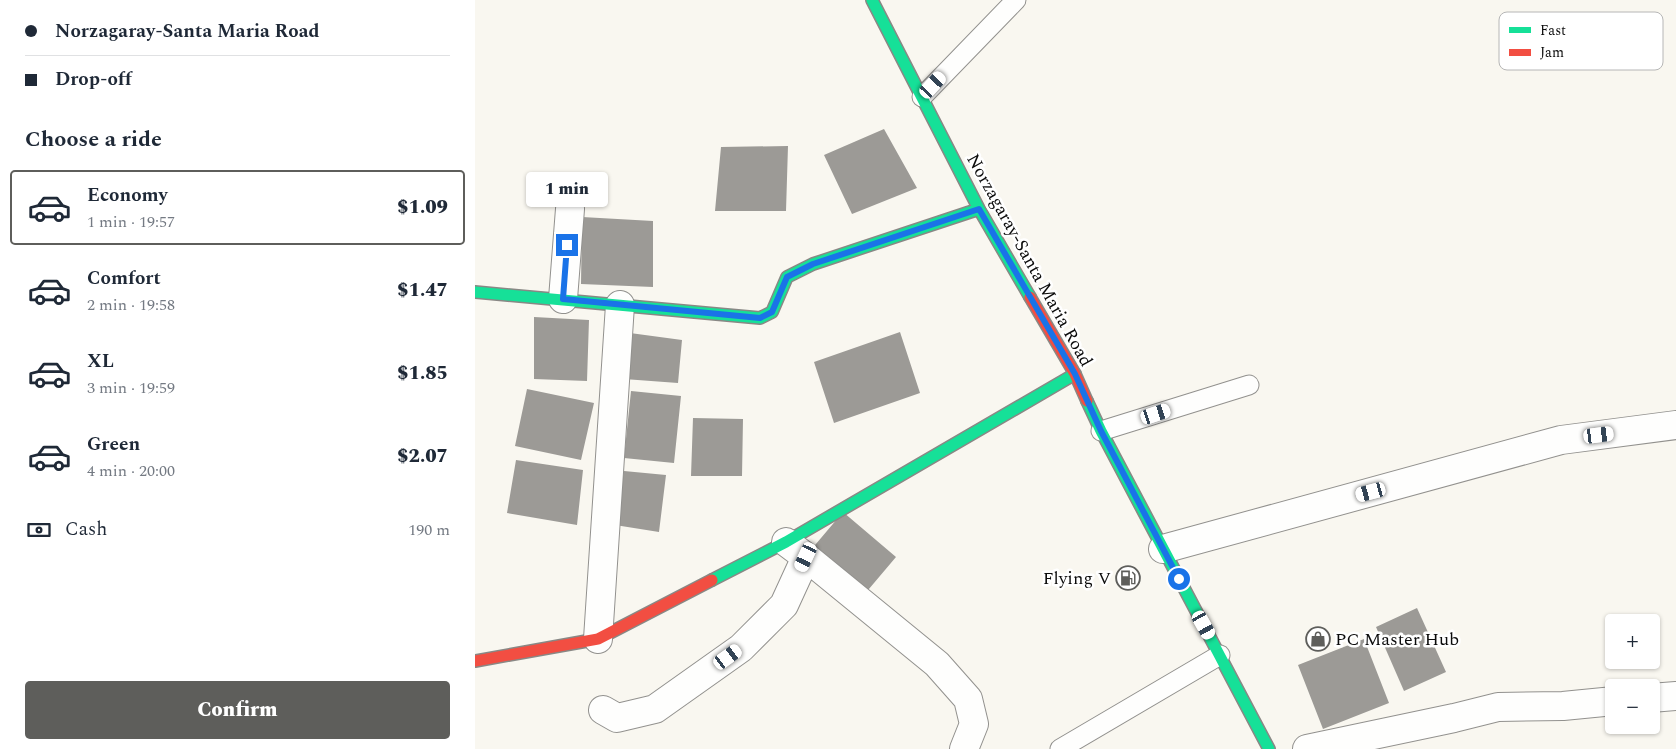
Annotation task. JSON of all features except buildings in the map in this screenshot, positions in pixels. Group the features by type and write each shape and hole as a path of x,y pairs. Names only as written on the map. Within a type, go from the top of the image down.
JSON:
{"street":[{"name":"Norzagaray-Santa Maria Road","path":"872,0 979,209 1075,374 1101,431 1269,749"},
{"path":"563,299 570,209"},
{"path":"475,292 760,318 772,312 787,277 813,264 979,209"},
{"path":"598,640 620,305"},
{"path":"475,660 598,640 796,550 1075,374"},
{"path":"1163,549 1561,440 1676,425"},
{"path":"603,710 617,718 655,709 741,648 784,605 796,550"},
{"path":"796,550 937,664 968,699 974,724 964,749"},
{"path":"1660,697 1676,696"},
{"path":"1307,749 1498,707 1563,706 1605,703"}],"lane":[{"path":"922,97 1016,0"},
{"path":"1101,431 1249,385"},
{"path":"1060,749 1221,655"}],"traffic: fast":[{"path":"872,0 979,209 1030,297"},
{"path":"475,292 760,318 772,312 787,277 813,264 979,209"},
{"path":"712,580 786,542 1075,374"},
{"path":"1087,401 1269,749"}],"traffic: jam":[{"path":"1030,297 1075,374 1087,401"},
{"path":"475,661 598,639 712,580"}],"place":[{"name":"Flying V","path":"1128,578"},
{"name":"PC Master Hub","path":"1318,639"}],"route":[{"path":"567,245 563,299 760,318 772,312 787,277 813,264 979,209 1075,374 1101,431 1179,579"}]}
